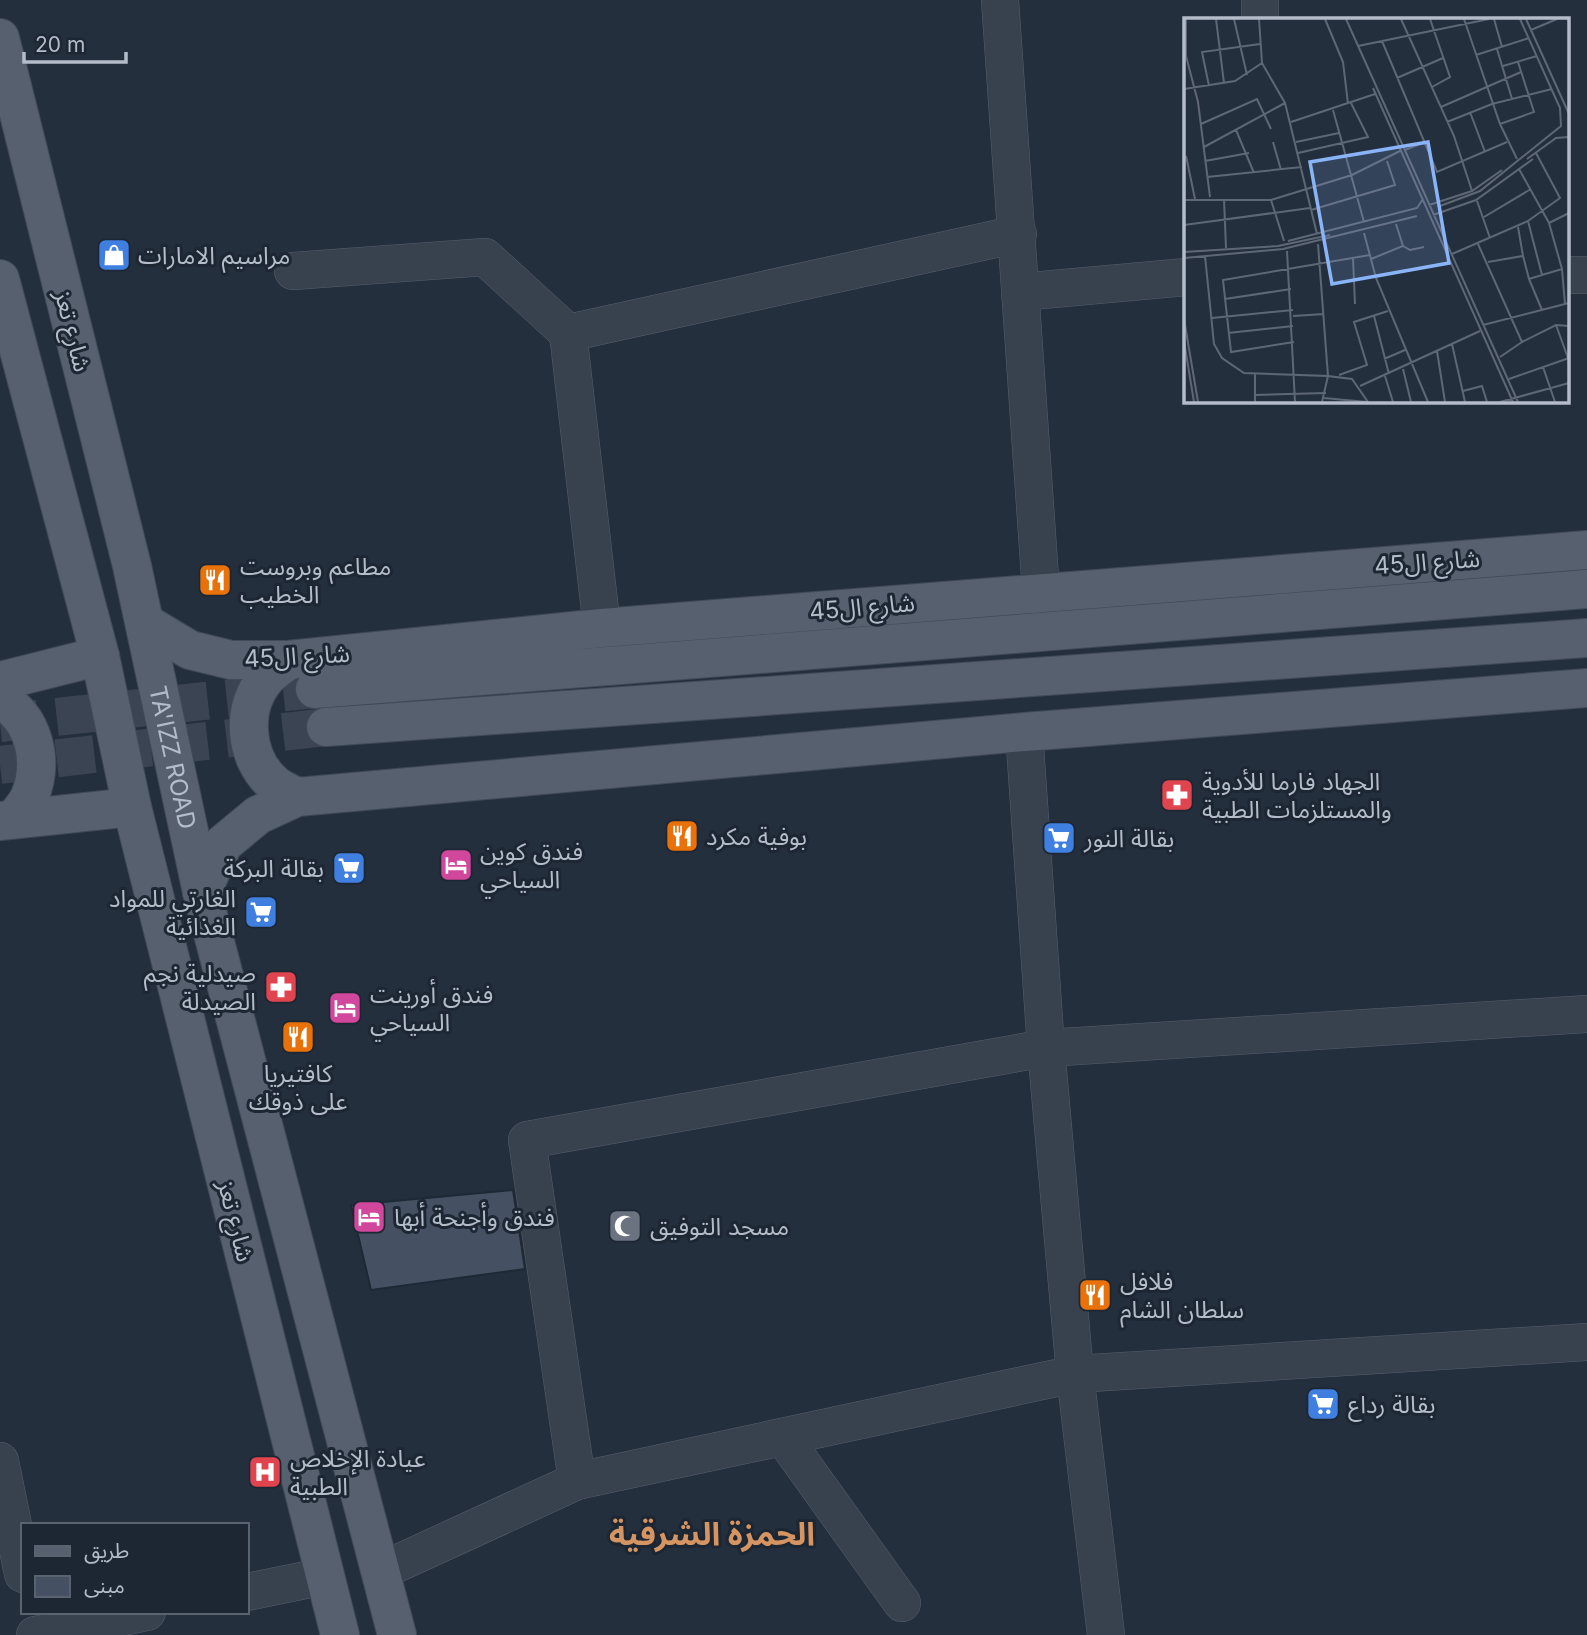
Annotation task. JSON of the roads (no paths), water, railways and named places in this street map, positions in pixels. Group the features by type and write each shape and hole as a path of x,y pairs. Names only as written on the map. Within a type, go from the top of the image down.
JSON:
{"main road":[{"name":"شارع تعز","path":"0,38 145,623"},
{"path":"0,279 100,656 0,681"},
{"name":"شارع ال45","path":"145,623 190,650 231,660 288,660 602,628 1587,550"},
{"name":"شارع ال45","path":"315,689 1587,589"},
{"name":"TA'IZZ ROAD","path":"145,623 202,892"},
{"path":"326,727 1587,638"},
{"name":"TA'IZZ ROAD","path":"100,656 132,807"},
{"path":"288,660 266,678 251,704 248,733 256,760 273,784 297,797"},
{"path":"202,892 223,844 258,815 297,797 1024,732 1587,688"},
{"path":"0,699 11,705 27,725 36,749 37,774 29,798 7,820"},
{"name":"شارع تعز","path":"132,807 340,1635"},
{"path":"7,820 132,807"},
{"name":"شارع تعز","path":"202,892 397,1635"}],"street":[{"path":"1000,0 1041,592"},
{"path":"1260,0 1260,18"},
{"path":"568,334 1018,234"},
{"path":"293,271 485,257 568,334 602,628"},
{"path":"1020,292 1184,277"},
{"path":"1024,732 1046,1048 1075,1374 1106,1635"},
{"path":"577,1481 527,1140 1046,1048 1587,1014"},
{"path":"381,1572 577,1481 1075,1374 1587,1342"},
{"path":"783,1437 902,1603"},
{"path":"0,1461 21,1564"},
{"path":"248,1592 325,1576"},
{"path":"30,1614 35,1635 137,1614"}],"tunnel":[{"path":"0,723 315,689"},
{"path":"0,765 326,727"}],"place":[{"name":"مراسيم الامارات","path":"114,255"},
{"name":"مطاعم وبروست الخطيب","path":"215,580"},
{"name":"الجهاد فارما للأدوية والمستلزمات الطبية","path":"1177,795"},
{"name":"بوفية مكرد","path":"682,836"},
{"name":"بقالة النور","path":"1059,838"},
{"name":"فندق كوين السياحي","path":"456,865"},
{"name":"بقالة البركة","path":"349,868"},
{"name":"الغارتي للمواد الغذائية","path":"261,912"},
{"name":"صيدلية نجم الصيدلة","path":"281,987"},
{"name":"فندق أورينت السياحي","path":"345,1008"},
{"name":"كافتيريا على ذوقك","path":"298,1037"},
{"name":"فندق وأجنحة أبها","path":"369,1217"},
{"name":"مسجد التوفيق","path":"625,1226"},
{"name":"فلافل سلطان الشام","path":"1095,1295"},
{"name":"بقالة رداع","path":"1323,1404"},
{"name":"عيادة الإخلاص الطبية","path":"265,1472"}],"district":[{"name":"الحمزة الشرقية","path":"712,1533"}]}
